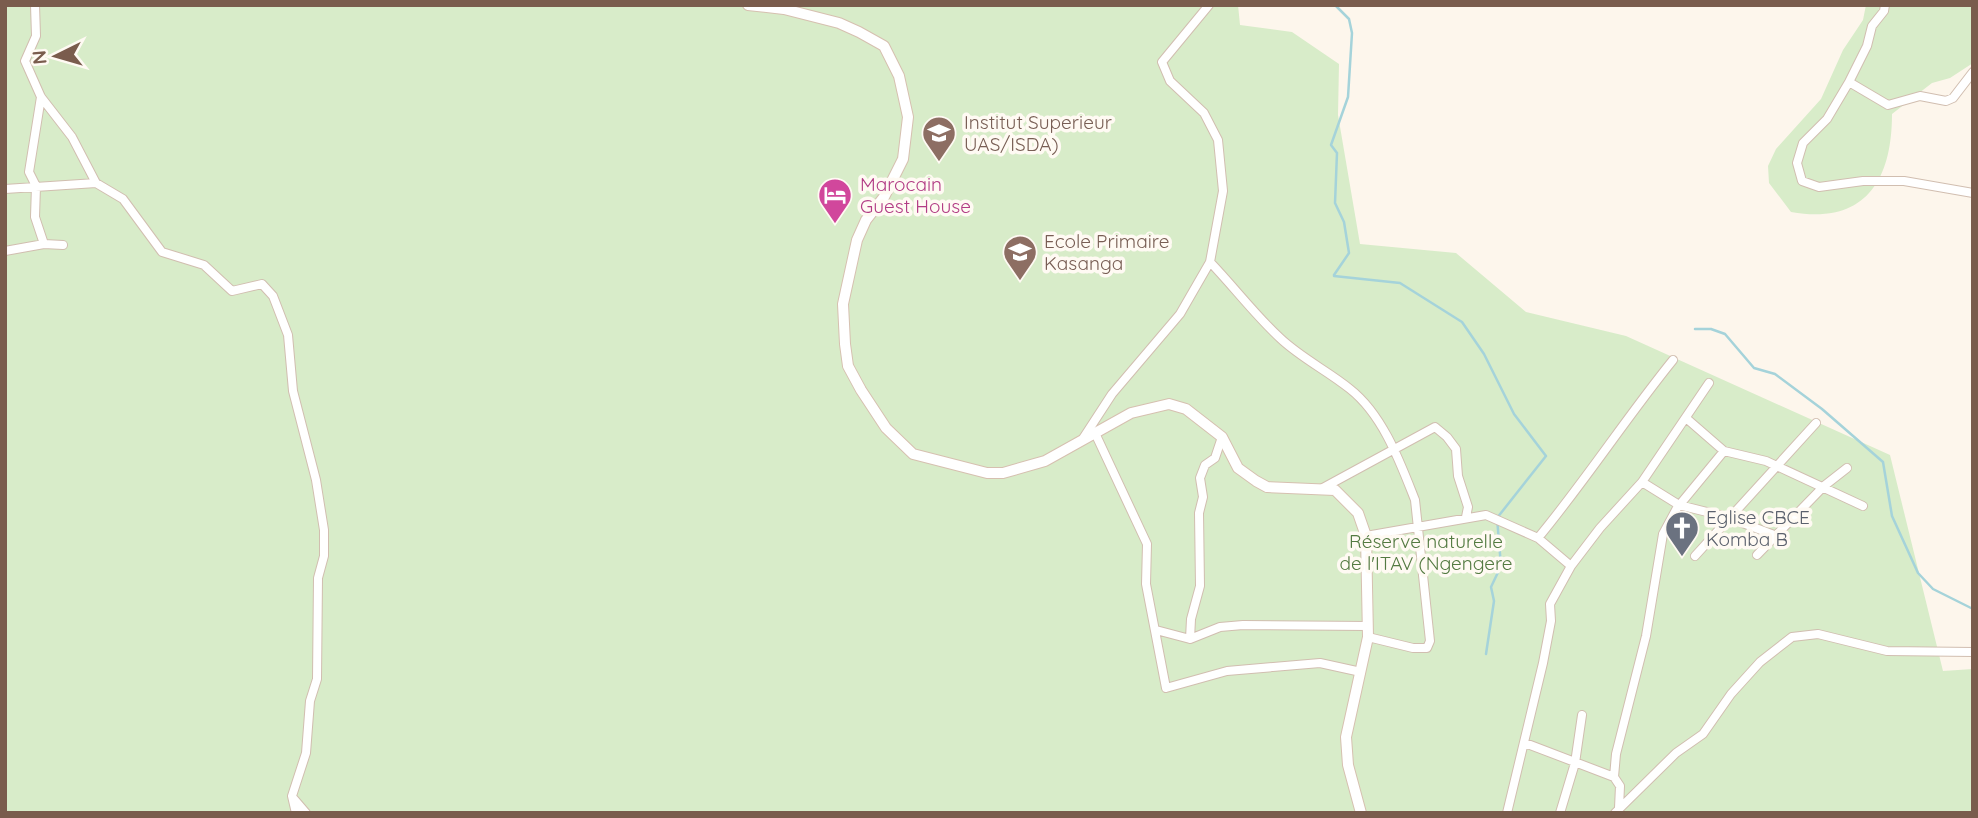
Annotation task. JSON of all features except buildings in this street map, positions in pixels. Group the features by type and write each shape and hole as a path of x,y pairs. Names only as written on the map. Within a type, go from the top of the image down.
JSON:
{"street":[{"path":"35,5 36,36 25,61 41,97 72,137 96,183 123,199 162,251 204,265 232,291 262,284 273,296 285,323 293,391 316,480 324,530 324,555 318,578 317,679 310,701 306,753 292,796 296,813"},
{"path":"748,5 784,9 839,23 859,32 884,46 898,76 908,117 903,159 884,197 866,220 857,240 843,304 848,366 886,428 921,458 947,461 987,473 1003,473 1045,461 1131,413 1169,404 1186,409 1222,437 1238,468 1256,481 1267,486 1335,490 1358,513 1366,536 1368,631 1346,737 1348,765 1361,813"},
{"path":"1082,440 1112,394 1180,314 1210,262 1223,191 1218,140 1204,113 1170,81 1162,62 1209,5"},
{"path":"1885,5 1884,12 1872,26 1867,46 1849,82 1827,119 1803,143 1797,163 1802,181 1819,187 1863,181 1904,181 1973,193"},
{"path":"1849,82 1888,105 1920,96 1946,101 1953,98 1973,72"},
{"path":"41,97 29,172 36,186 36,217 44,244"},
{"path":"5,189 96,183"},
{"path":"5,251 44,244 63,245"},
{"path":"1156,630 1191,639 1220,627 1243,625 1368,631 1413,648 1429,645 1415,500 1379,424 1351,389 1279,337 1210,262"},
{"path":"1538,538 1588,478 1639,401 1673,360"},
{"path":"1507,813 1543,663 1550,604 1572,566 1600,528 1642,482 1709,383"},
{"path":"1685,418 1724,451 1766,461 1863,506"},
{"path":"1695,556 1727,517 1816,423"},
{"path":"1319,490 1365,463 1394,452 1435,427 1447,437 1455,449 1458,476 1468,507 1466,517"},
{"path":"1095,433 1147,544 1146,584 1166,688 1227,671 1320,663 1361,672"},
{"path":"1191,639 1191,619 1200,586 1199,513 1203,497 1200,478 1205,466 1216,458 1222,437"},
{"path":"1617,810 1619,786 1614,777 1616,754 1657,584 1663,534 1679,505 1724,451"},
{"path":"1757,555 1824,486 1847,468"},
{"path":"1642,482 1679,505 1727,517 1774,535"},
{"path":"1366,536 1486,515 1538,538 1572,566"},
{"path":"1617,810 1676,753 1703,734 1731,694 1760,662 1792,637 1818,634 1888,651 1973,652"},
{"path":"1560,813 1575,763 1582,715"},
{"path":"1525,743 1614,777"},
{"path":"292,796 306,813"}],"green space":[{"name":"Réserve naturelle de l'ITAV (Ngengere","path":"5,5 1238,5 1240,25 1292,32 1339,64 1338,115 1360,244 1456,253 1526,312 1626,336 1890,455 1943,671 1973,669 1973,813 5,813"},
{"path":"1866,5 1973,5 1973,63 1950,78 1932,83 1892,114 1891,138 1879,178 1869,193 1855,205 1838,212 1791,212 1769,183 1768,166 1776,149 1821,99 1843,50 1863,20"}],"waterway":[{"path":"1334,275 1349,253 1344,222 1335,203 1337,153 1331,145 1348,97 1352,33 1349,19 1335,5"},
{"path":"1334,276 1400,283 1462,322 1484,354 1514,414 1546,456 1497,518 1501,566 1491,587 1494,601 1486,654"},
{"path":"1695,329 1711,329 1725,334 1754,368 1775,374 1822,409 1883,462 1892,516 1918,573 1933,589 1973,609"}],"place":[{"name":"Institut Superieur UAS/ISDA)","path":"939,163"},
{"name":"Marocain Guest House","path":"835,225"},
{"name":"Ecole Primaire Kasanga","path":"1020,282"},
{"name":"Eglise CBCE Komba B","path":"1682,558"}]}
